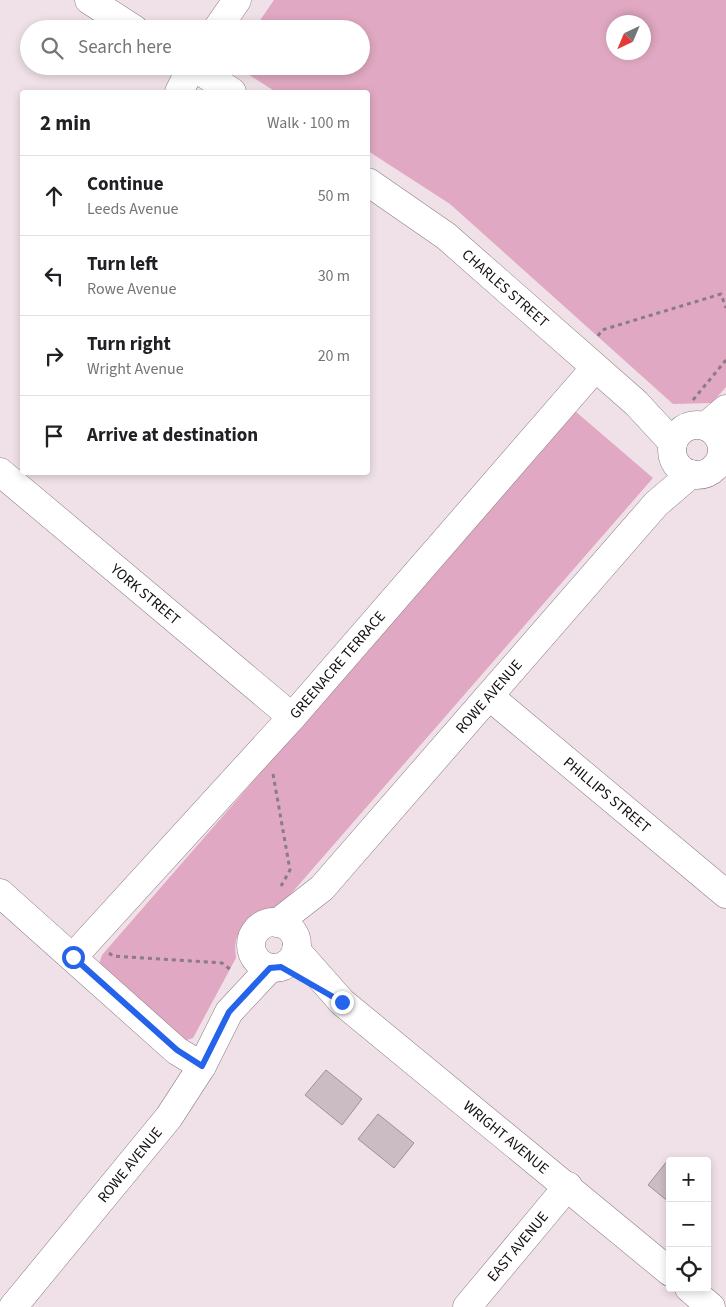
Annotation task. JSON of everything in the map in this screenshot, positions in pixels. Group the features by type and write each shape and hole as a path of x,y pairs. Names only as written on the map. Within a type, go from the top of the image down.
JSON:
{"street":[{"path":"89,0 120,20"},
{"path":"223,20 237,0"},
{"path":"180,90 188,75"},
{"path":"206,75 229,90"},
{"name":"CHARLES STREET","path":"370,183 446,236 594,355 636,403 707,449"},
{"name":"GREENACRE TERRACE","path":"73,957 292,716 594,355"},
{"name":"ROWE AVENUE","path":"13,1307 169,1117 202,1066 229,1012 279,950 322,888 656,504 707,449"},
{"name":"YORK STREET","path":"0,472 292,716"},
{"name":"PHILLIPS STREET","path":"489,696 726,894"},
{"path":"0,892 177,1050 202,1066"},
{"name":"WRIGHT AVENUE","path":"279,950 666,1269"},
{"name":"EAST AVENUE","path":"467,1307 568,1186"},
{"path":"694,1292 711,1307"}],"path":[{"path":"594,355 602,330 721,294 726,308"},
{"path":"693,400 726,360"},
{"path":"270,771 274,775 290,870 279,890"},
{"path":"107,951 113,956 222,963 231,970"}],"shaded area":[{"path":"274,0 726,0 726,387 712,403 673,404 450,204 370,152 370,90 273,90 249,75 370,75 370,20 260,20"},
{"path":"575,411 653,478 276,911 252,922 240,931 235,946 236,958 193,1038 181,1042 98,967 102,955"}],"building":[{"path":"326,1070 362,1099 342,1125 305,1095"},
{"path":"378,1114 414,1143 394,1168 358,1139"},
{"path":"666,1162 666,1200 648,1185"}],"route":[{"path":"73,957 177,1050 202,1066 229,1012 270,968 281,967 342,1002"}]}
